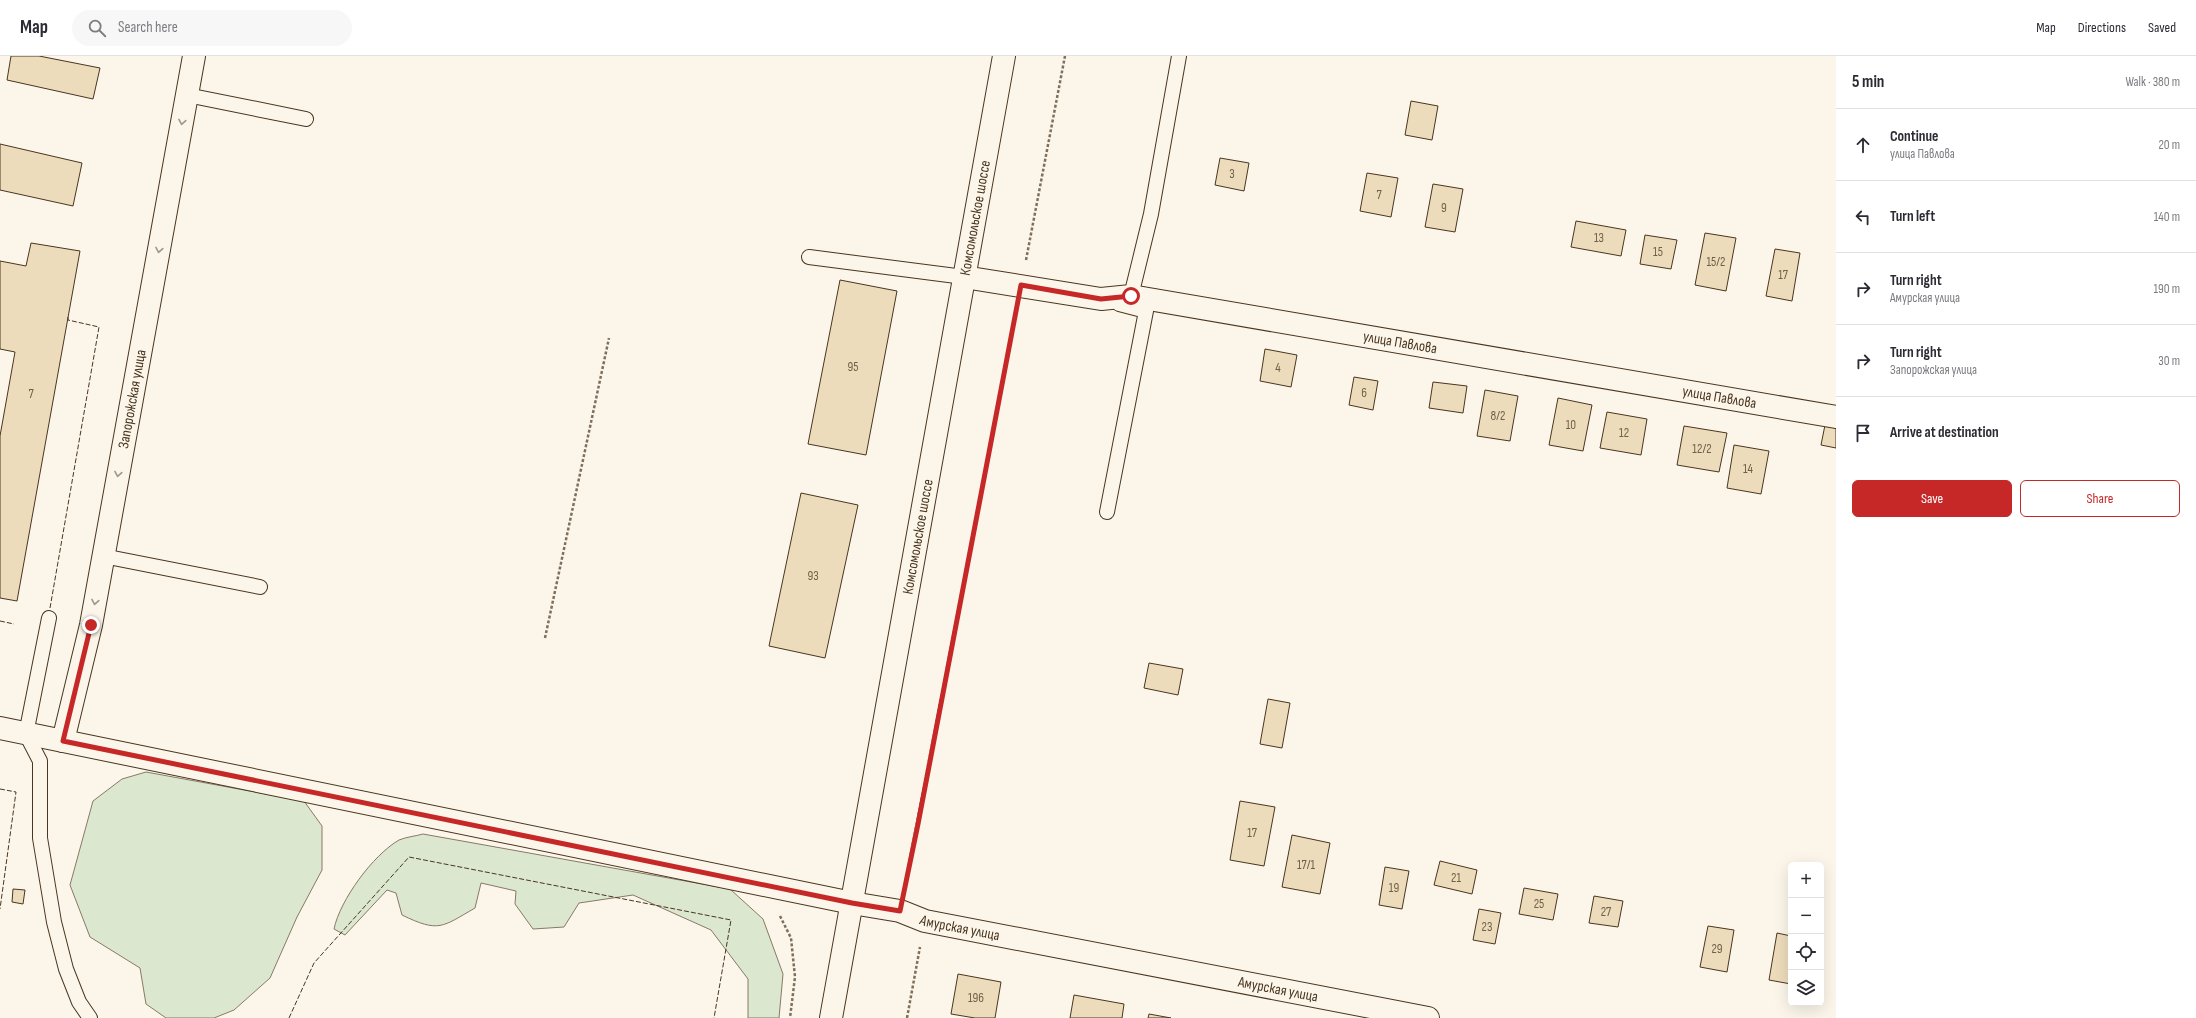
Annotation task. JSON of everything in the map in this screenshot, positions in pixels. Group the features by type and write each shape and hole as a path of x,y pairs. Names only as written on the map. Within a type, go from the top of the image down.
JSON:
{"street":[{"name":"Запорожская улица","path":"63,741 91,625 194,56"},
{"name":"Комсомольское шоссе","path":"831,1018 1004,56"},
{"name":"улица Павлова","path":"964,277 1101,299 1131,296 1836,417"},
{"name":"Амурская улица","path":"0,728 852,903 900,911 925,921 1428,1018"}],"lane":[{"path":"1131,296 1151,214 1179,56"},
{"path":"187,95 306,119"},
{"path":"809,257 964,277"},
{"path":"1101,299 1146,311 1107,512"},
{"path":"103,556 260,587"},
{"path":"49,618 26,734 40,761 40,838 54,922 66,969 79,1002 90,1018"}],"path":[{"path":"900,911 1065,56"},
{"path":"545,638 609,338"},
{"path":"907,1018 925,921"}],"green space":[{"path":"146,772 304,801 322,826 322,870 297,917 270,978 234,1010 214,1018 166,1018 146,1004 140,968 90,937 70,885 93,801 122,779"},
{"path":"423,834 730,889 763,919 783,974 779,1018 748,1018 748,979 711,930 633,895 579,903 564,927 533,929 515,904 516,891 481,883 475,908 455,920 433,926 414,921 402,915 396,893 387,890 345,935 334,929 337,917 350,892 379,856 399,840"}],"building":[{"path":"11,56 39,56 100,68 93,99 7,80"},
{"path":"1411,101 1438,106 1432,140 1405,135"},
{"path":"0,144 82,163 73,206 0,190"},
{"path":"1220,158 1249,163 1244,191 1215,185"},
{"path":"1367,173 1398,178 1391,217 1360,211"},
{"path":"1433,184 1463,189 1455,232 1425,227"},
{"path":"1576,221 1626,230 1621,256 1571,247"},
{"path":"1705,233 1736,238 1726,291 1695,285"},
{"path":"1645,235 1677,240 1671,269 1640,264"},
{"path":"31,243 80,251 17,601 0,598 0,436 15,352 0,349 0,261 26,266"},
{"path":"1775,249 1800,253 1792,301 1766,296"},
{"path":"840,280 897,291 866,455 808,444"},
{"path":"1265,349 1297,355 1291,387 1260,381"},
{"path":"1354,377 1378,381 1373,410 1349,405"},
{"path":"1433,382 1467,386 1463,413 1429,408"},
{"path":"1485,390 1518,396 1510,441 1477,436"},
{"path":"1558,398 1592,405 1583,451 1549,445"},
{"path":"1607,412 1647,419 1641,455 1600,448"},
{"path":"1825,425 1836,427 1836,448 1821,445"},
{"path":"1684,426 1727,433 1719,472 1677,465"},
{"path":"1734,445 1769,451 1761,494 1727,488"},
{"path":"801,493 858,505 825,658 769,646"},
{"path":"1149,663 1183,669 1178,695 1144,688"},
{"path":"1268,699 1290,703 1282,748 1260,744"},
{"path":"1240,801 1275,807 1264,866 1230,860"},
{"path":"1292,835 1330,843 1320,894 1282,887"},
{"path":"1440,861 1477,870 1472,894 1434,885"},
{"path":"1385,867 1409,871 1402,909 1379,905"},
{"path":"1524,888 1558,894 1553,920 1519,914"},
{"path":"13,889 25,890 23,904 12,902"},
{"path":"1594,896 1623,901 1618,927 1589,923"},
{"path":"1479,909 1501,913 1495,944 1473,940"},
{"path":"1708,926 1734,930 1727,972 1700,967"},
{"path":"1777,933 1788,935 1788,983 1769,980"},
{"path":"958,974 1001,982 995,1018 975,1018 951,1014"},
{"path":"1074,995 1124,1004 1122,1018 1070,1018"},
{"path":"1149,1014 1171,1018 1148,1018"}],"fence":[{"path":"50,608 99,327 68,320 68,317"},
{"path":"0,621 14,624"},
{"path":"0,789 16,792 0,909"},
{"path":"289,1018 314,963 409,857 731,920 714,1018"}],"route":[{"path":"91,625 63,741 852,903 900,911 1021,285 1101,299 1131,296"}]}
